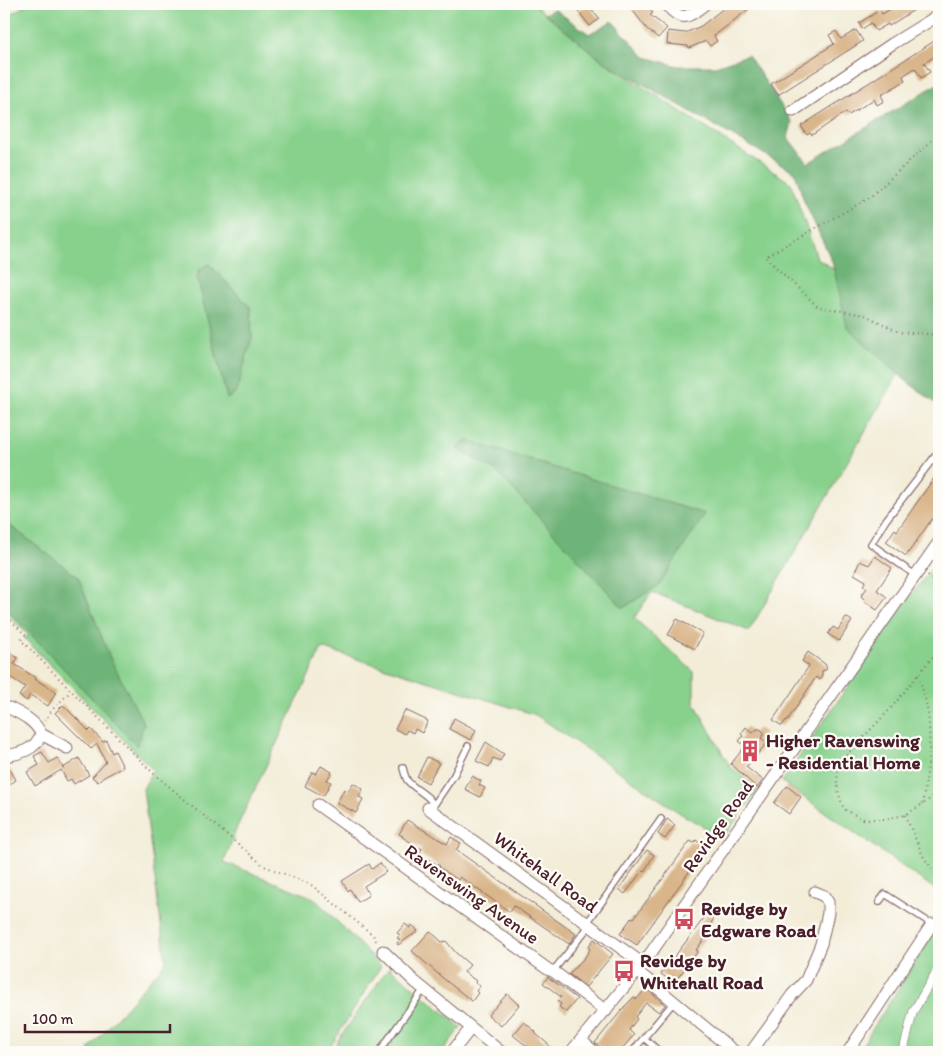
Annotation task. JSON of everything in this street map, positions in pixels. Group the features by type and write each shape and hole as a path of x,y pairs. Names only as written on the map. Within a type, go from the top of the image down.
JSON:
{"street":[{"path":"666,4 674,15 683,18 693,14 705,4"},
{"path":"793,111 892,44 939,15"},
{"name":"Revidge Road","path":"571,1052 640,968 939,542"},
{"path":"8,708 23,715 40,732 67,748"},
{"path":"4,756 31,748 39,741 40,732"},
{"name":"Ravenswing Avenue","path":"318,805 553,971 606,1011"},
{"name":"Whitehall Road","path":"432,808 588,924 640,968 674,1002 736,1052"},
{"path":"751,1052 792,995 806,980 821,944 828,913 828,902 824,896 816,892"},
{"path":"848,1052 932,924"},
{"path":"383,951 424,989 501,1052"},
{"path":"903,1052 913,1012 939,967"},
{"path":"452,1052 471,1028"},
{"path":"581,1040 594,1052"}],"lane":[{"path":"917,572 871,544 886,520 939,451"},
{"path":"432,808 454,775 468,746"},
{"path":"403,768 407,780 432,801 432,808"},
{"path":"553,971 661,819"},
{"path":"879,902 885,894 932,924"},
{"path":"380,1052 424,989"},
{"path":"632,1052 674,1002"},
{"path":"644,1038 660,1052"}],"path":[{"path":"939,134 870,198 764,257 818,307 865,315 899,332 939,335"},
{"path":"917,572 939,585"},
{"path":"4,613 25,635 21,640 152,773 264,866 310,884 373,936 383,951"},
{"path":"939,649 892,707 840,762 837,772 837,792 844,809 863,819 885,819 905,815 922,805 939,791"},
{"path":"918,675 924,690 927,708 930,752 922,805"},
{"path":"40,732 52,710 71,690"},
{"path":"905,815 924,858 939,878"}],"green space":[{"path":"27,4 533,4 603,61 791,183 817,258 924,330 749,631 652,592 634,618 694,672 694,702 730,766 758,790 723,838 680,813 536,715 322,648 237,827 224,862 314,898 381,966 327,1052 91,1052 89,1049 166,962 143,789 153,770 25,639 28,635 4,610 4,19"},
{"path":"554,9 589,34 612,21 645,57 678,66 715,66 748,55 792,122 788,138 808,163 939,83 939,406 905,380 847,327 832,261 804,201 795,172 603,61 545,14"},
{"path":"209,264 251,308 252,338 236,393 227,399 197,277 200,269"},
{"path":"465,440 705,514 659,585 623,608 496,471 457,449"},
{"path":"4,521 78,577 111,660 144,724 137,746 4,606"},
{"path":"939,559 939,892 782,782 905,603"},
{"path":"939,925 939,1052 858,1052"},
{"path":"389,967 461,1027 442,1052 330,1052"}],"building":[{"path":"588,4 599,19 590,26 578,11"},
{"path":"634,4 646,4 653,13 650,15 667,28 658,38 647,29 630,7"},
{"path":"729,4 755,4 714,36 717,41 710,46 706,41 689,48 688,46 667,44 668,31 685,33 701,26"},
{"path":"899,4 923,4 889,26 888,24 876,31 871,23 862,29 859,23 880,10 882,14"},
{"path":"856,30 863,41 778,95 771,84 834,44 829,35 836,31 841,39"},
{"path":"939,38 939,54 924,63 930,72 921,78 915,68 903,76 905,81 881,95 884,101 877,105 874,99 849,115 846,112 812,135 810,133 807,135 801,126"},
{"path":"939,471 939,509 906,556 886,542 895,529 897,531"},
{"path":"875,556 892,568 877,590 887,597 877,610 864,601 861,596 867,588 863,585 866,581 854,574 860,561 869,565"},
{"path":"846,617 852,621 839,641 828,634 833,627 838,630"},
{"path":"677,619 703,633 695,649 668,635"},
{"path":"4,649 18,658 14,664 56,692 48,706 30,695 27,701 19,696 25,687 4,673"},
{"path":"808,652 825,664 827,669 822,671 820,680 816,677 782,726 773,720 809,666 802,661"},
{"path":"63,705 89,731 91,729 103,742 106,740 112,753 115,751 123,767 98,782 92,777 106,762 97,744 91,749 55,713"},
{"path":"405,710 428,721 422,733 415,729 413,733 407,730 405,734 395,729"},
{"path":"454,718 476,730 471,740 449,729"},
{"name":"Higher Ravenswing - Residential Home","path":"746,727 753,733 760,729 765,733 761,738 767,743 746,767 763,780 757,788 731,764 745,746 739,741"},
{"path":"486,742 504,754 500,761 493,758 489,767 476,761"},
{"path":"42,752 49,763 57,758 63,768 79,758 89,775 74,784 71,779 67,781 61,770 35,786 27,772 39,765 34,756"},
{"path":"427,757 439,763 428,783 417,777"},
{"path":"321,766 332,772 327,780 331,782 324,795 305,786 312,772 316,774"},
{"path":"10,769 16,780 4,788 4,773"},
{"path":"472,776 481,781 479,785 485,788 480,797 465,789"},
{"path":"353,783 363,789 359,797 363,799 356,813 337,803 344,789 348,791"},
{"path":"787,786 801,797 789,814 774,803"},
{"path":"667,819 675,825 665,839 658,834"},
{"path":"407,820 447,844 451,837 461,843 456,850 576,934 569,944 514,906 510,912 460,877 458,880 440,866 422,856 419,853 422,849 399,834"},
{"path":"696,840 706,848 637,945 620,934 632,917 634,918 690,841 694,843"},
{"path":"647,850 654,855 644,872 639,875 625,894 619,889"},
{"path":"380,863 386,872 364,886 369,895 358,902 350,889 348,891 342,881 369,864 372,869"},
{"path":"708,913 714,918 708,929 710,931 696,950 698,951 674,983 661,974"},
{"path":"405,924 410,928 412,925 418,931 398,945 397,943 400,940 397,938 400,935 397,933"},
{"path":"430,931 442,942 446,941 470,965 464,972 480,986 476,991 478,993 472,1001 412,951"},
{"path":"594,939 613,954 586,987 569,974 585,957 590,949 588,947"},
{"path":"548,977 577,999 566,1012 559,1007 561,1004 557,1001 561,997 543,983"},
{"path":"646,988 665,1005 659,1012 646,1003 635,1017 637,1019 629,1030 634,1035 620,1051 616,1048 612,1052 606,1052 595,1043 626,1005 634,997 637,999"},
{"path":"507,994 519,1005 501,1026 488,1015"},
{"path":"524,1022 557,1052 534,1052 513,1035"}],"place":[{"name":"Higher Ravenswing - Residential Home","path":"750,751"},
{"name":"Revidge by Edgware Road","path":"684,919"},
{"name":"Revidge by Whitehall Road","path":"624,971"}]}
